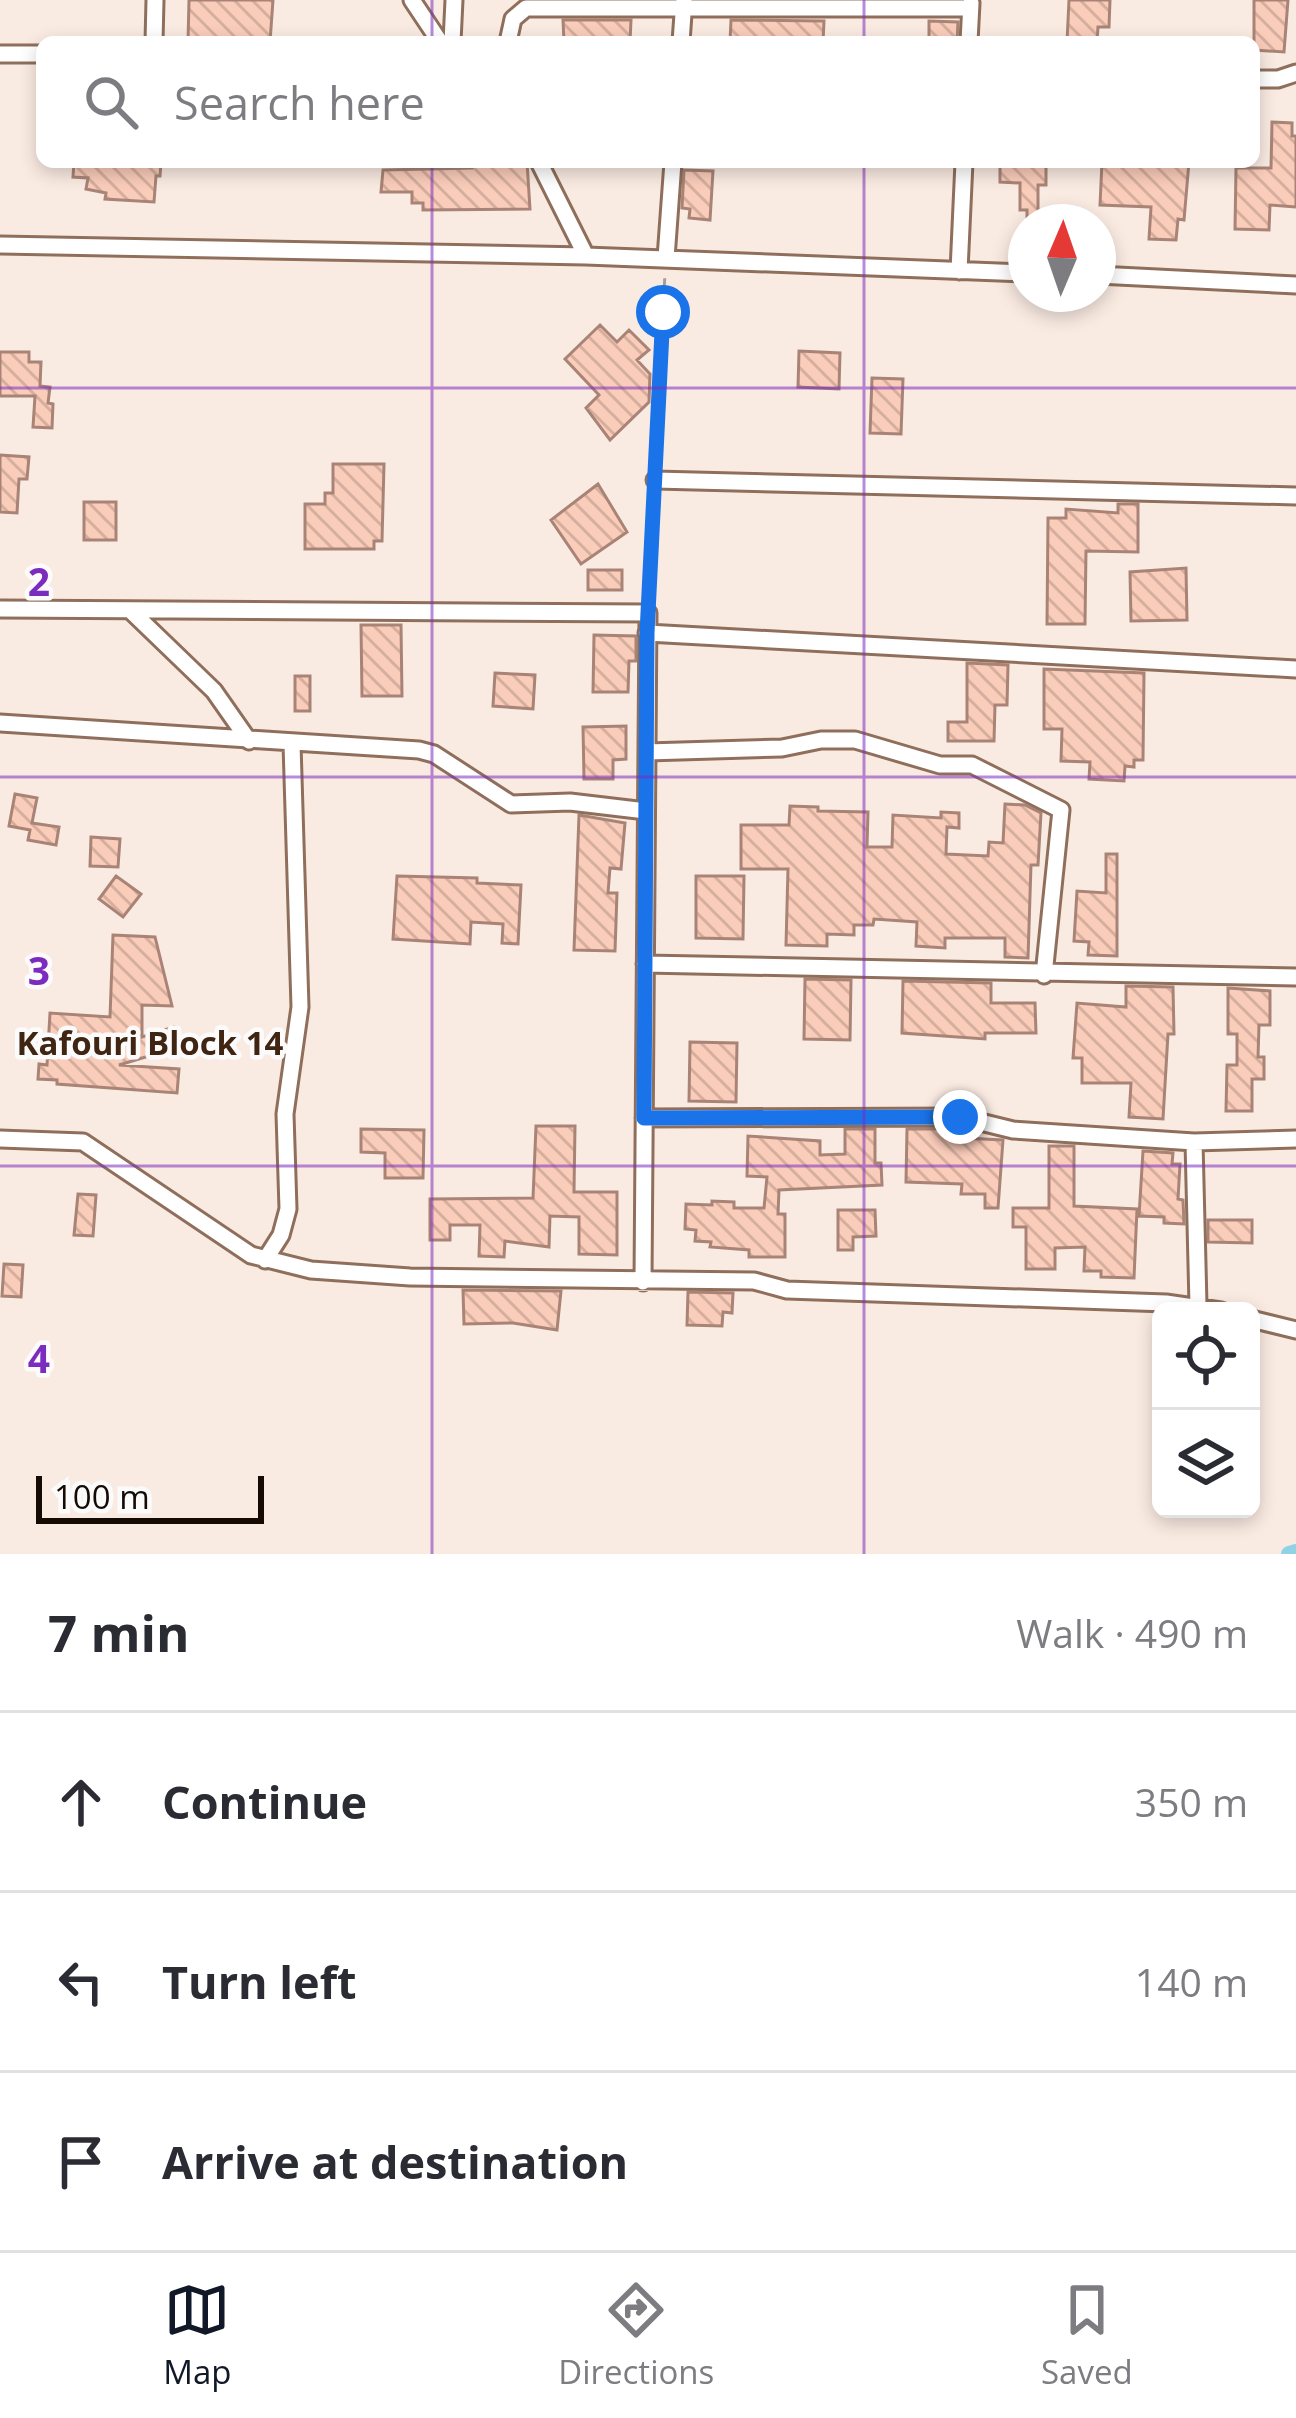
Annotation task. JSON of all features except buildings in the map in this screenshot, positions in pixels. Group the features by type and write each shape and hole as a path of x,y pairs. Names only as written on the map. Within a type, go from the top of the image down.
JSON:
{"street":[{"path":"154,36 155,0"},
{"path":"412,0 436,36"},
{"path":"452,36 454,0"},
{"path":"681,36 684,3"},
{"path":"509,36 513,19 526,8 684,3 971,4 969,36"},
{"path":"0,54 36,54"},
{"path":"1260,79 1296,73"},
{"path":"542,168 586,256"},
{"path":"666,259 673,168"},
{"path":"958,271 964,168"},
{"path":"0,245 586,256 1008,272"},
{"path":"1116,276 1296,285"},
{"path":"655,480 1296,496"},
{"path":"0,609 648,613 643,1282"},
{"path":"130,610 214,691 250,741"},
{"path":"647,633 1296,669"},
{"path":"0,723 419,750 434,754 512,804 570,802 646,811"},
{"path":"647,752 782,748 821,740 855,740 940,765 972,765 1061,810 1044,975"},
{"path":"265,1260 288,1209 285,1114 300,1007 292,744"},
{"path":"645,964 1296,977"},
{"path":"644,1118 960,1117 1013,1130 1193,1142 1296,1139"},
{"path":"0,1139 83,1142 251,1255 311,1270 643,1282 754,1281 787,1290 1152,1303"},
{"path":"1193,1142 1198,1302"},
{"path":"1260,1321 1296,1330"}],"path":[{"path":"648,613 666,259"}],"waterway":[{"path":"1289,1554 1296,1552"}],"district":[{"name":"Kafouri Block 14","path":"150,1043"}],"route":[{"path":"663,312 647,633 644,1118 960,1117"}]}
